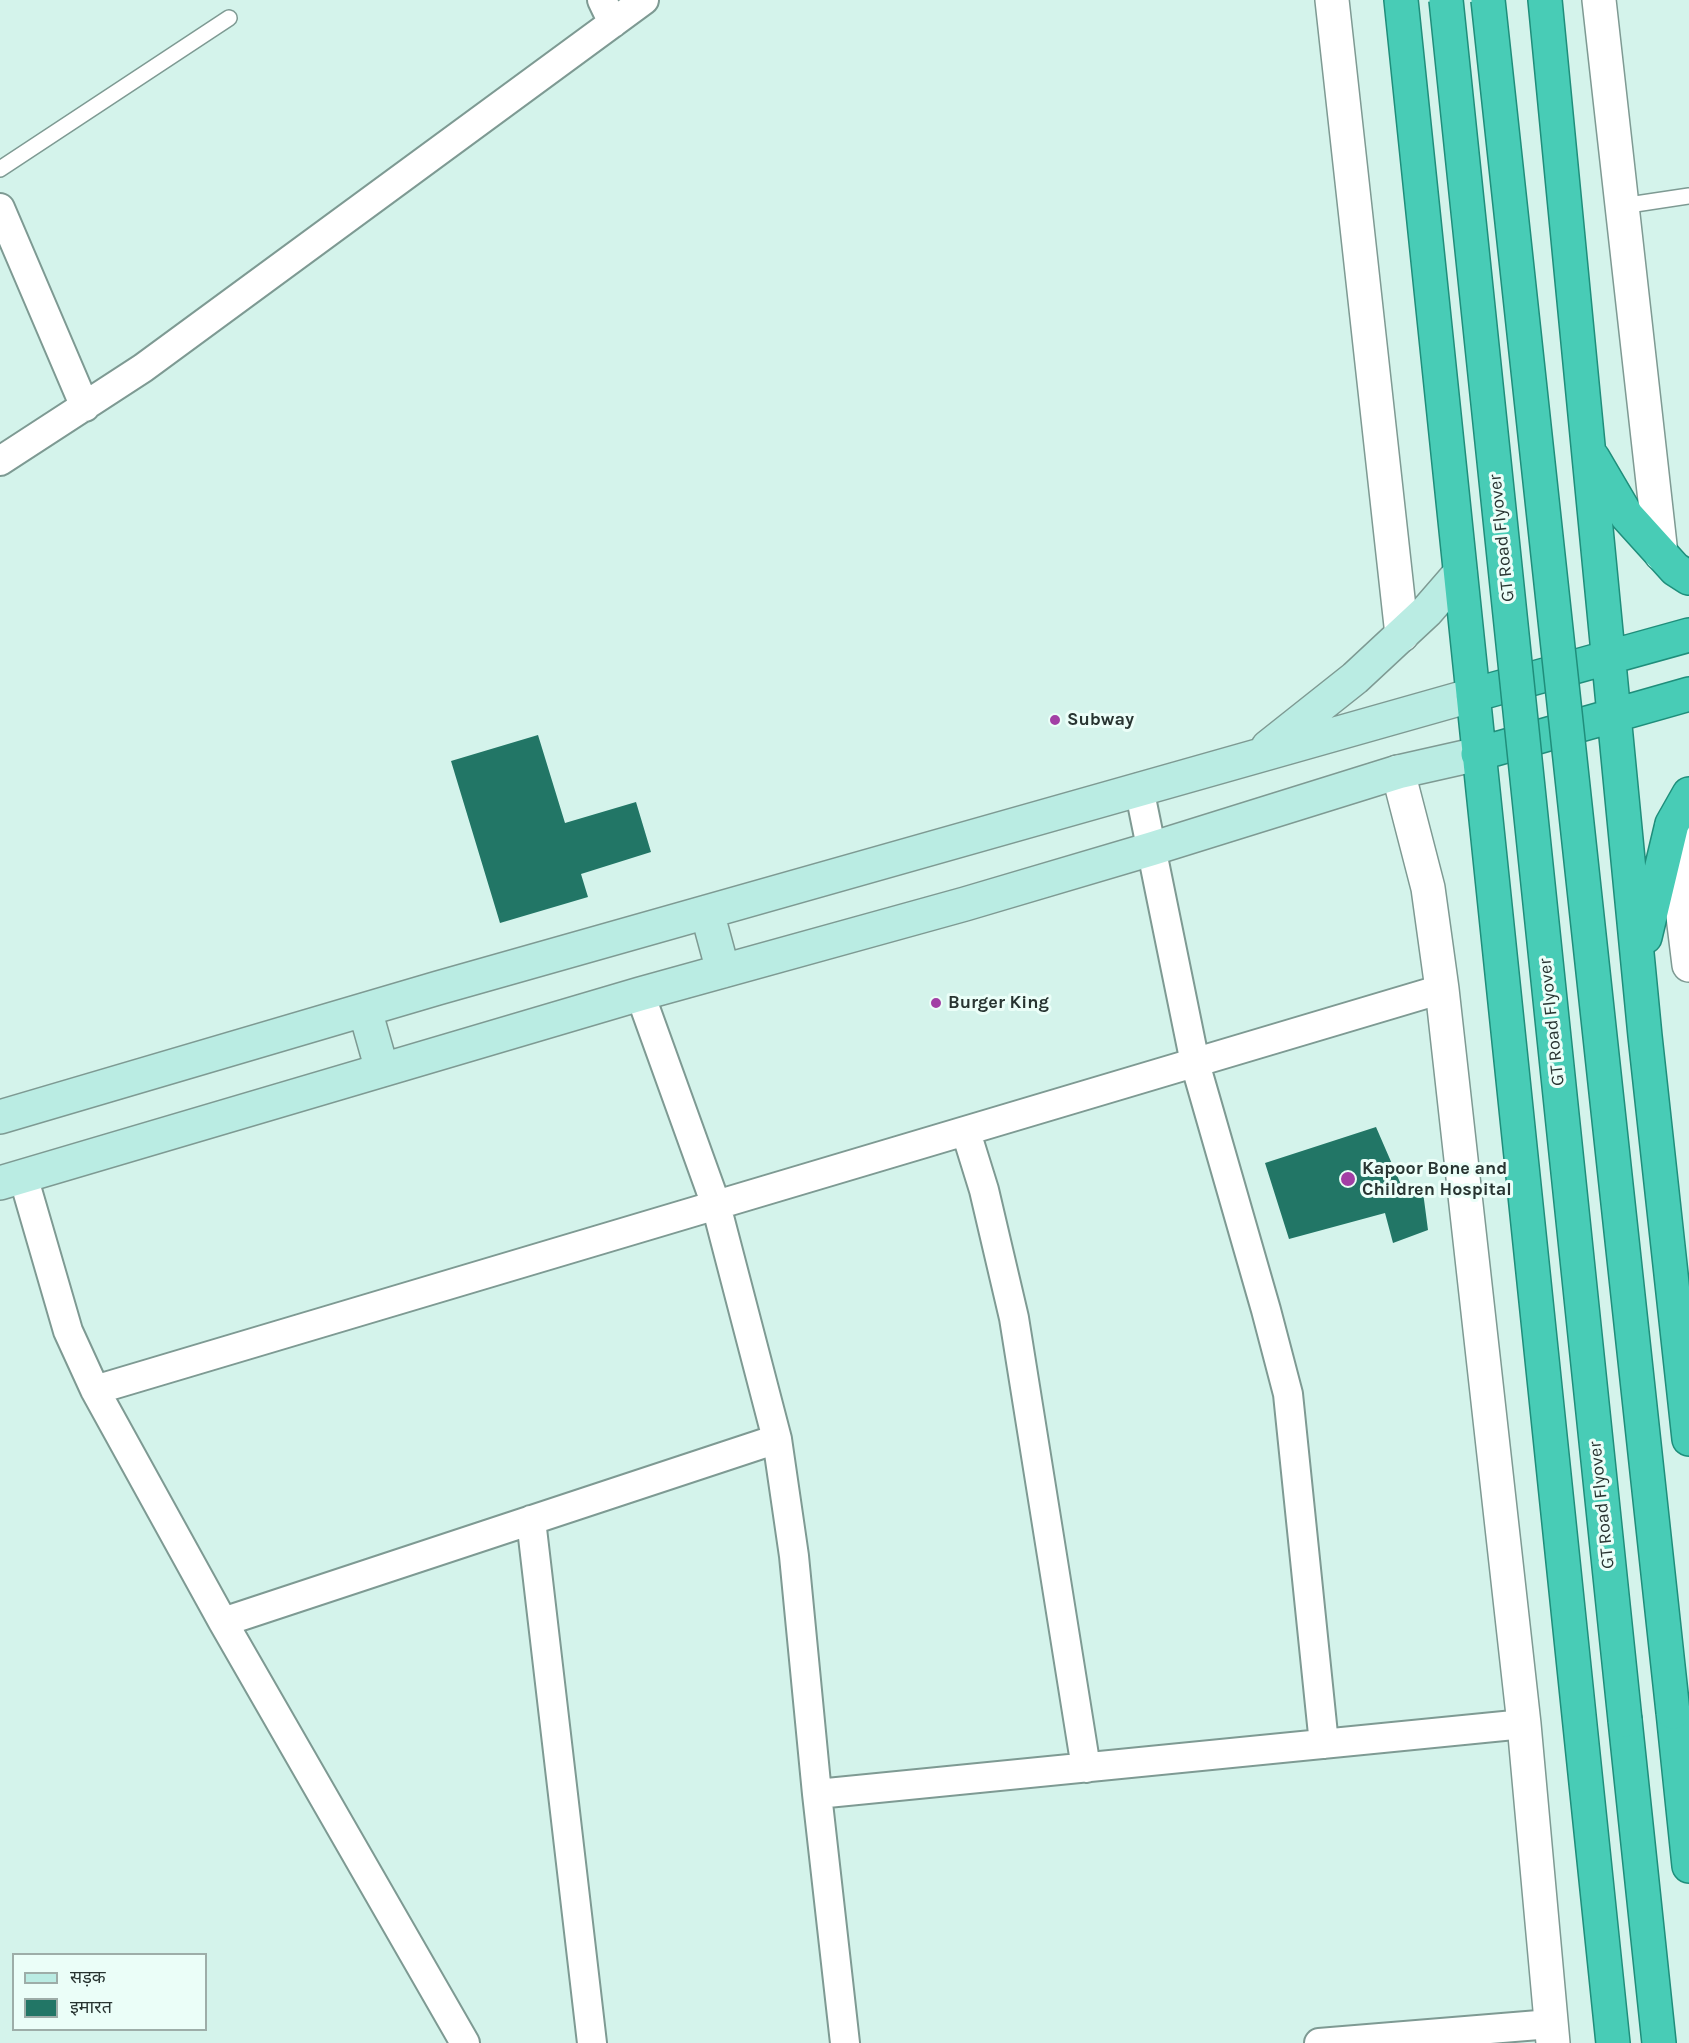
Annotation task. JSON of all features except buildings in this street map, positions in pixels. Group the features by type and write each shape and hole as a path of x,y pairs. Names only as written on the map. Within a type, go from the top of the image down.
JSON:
{"highway":[{"path":"1401,0 1613,2043"},
{"name":"GT Road Flyover","path":"1446,0 1659,2043"},
{"path":"1488,0 1689,1866"},
{"path":"1545,0 1638,968 1689,1439"},
{"path":"1588,448 1627,516 1675,569 1689,578"},
{"path":"1473,695 1689,635"},
{"path":"1479,754 1689,694"},
{"path":"1638,968 1672,824 1689,794"}],"main road":[{"path":"1258,756 1355,678 1427,611 1460,573"},
{"path":"0,1117 364,1010 1473,695"},
{"path":"12,1179 640,994 965,904 1398,772 1479,754"},
{"path":"707,912 723,971"},
{"path":"364,1010 382,1070"}],"street":[{"path":"0,461 143,368 608,12 644,0"},
{"path":"1332,0 1402,635"},
{"path":"1599,0 1661,554"},
{"path":"0,208 85,407"},
{"path":"1319,2043 1552,2033 1524,1724 1442,989 1428,888 1398,772"},
{"path":"1139,788 1195,1063 1288,1394 1324,1744"},
{"path":"1672,824 1689,965"},
{"path":"95,1390 1442,989"},
{"path":"640,994 716,1205 777,1439 794,1556 816,1794 845,2043"},
{"path":"966,1132 984,1190 1014,1318 1086,1768"},
{"path":"12,1179 68,1331 95,1390 224,1622 465,2043"},
{"path":"224,1622 777,1439"},
{"path":"531,1521 592,2043"},
{"path":"816,1794 1524,1724"}],"lane":[{"path":"0,169 229,18"},
{"path":"1622,206 1689,196"}],"place":[{"name":"Subway","path":"1055,720"},
{"name":"Burger King","path":"936,1003"},
{"name":"Kapoor Bone and Children Hospital","path":"1348,1179"}]}
